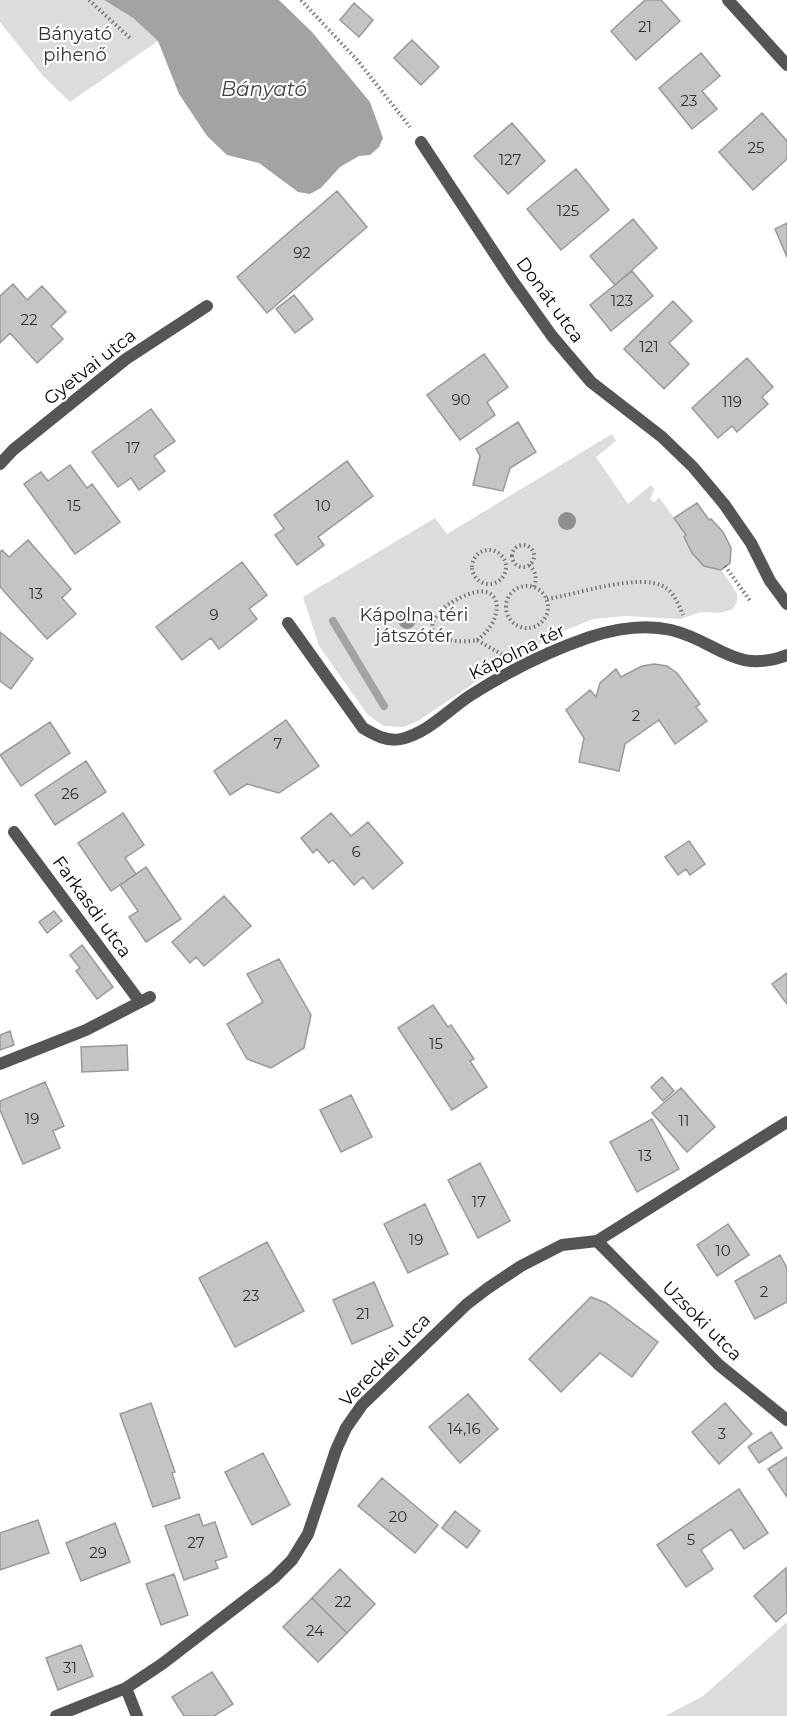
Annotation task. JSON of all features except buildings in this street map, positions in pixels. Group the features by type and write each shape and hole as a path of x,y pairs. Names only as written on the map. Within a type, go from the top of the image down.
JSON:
{"street":[{"path":"728,0 787,65"},
{"name":"Donát utca","path":"421,142 512,280 552,336 591,382 655,432 693,467 724,504 751,543 770,581 787,604"},
{"name":"Gyetvai utca","path":"0,464 13,450 126,359 207,306"},
{"name":"Kápolna tér","path":"288,622 363,728 381,738 400,740 421,732 470,696 526,664 589,638 623,629 670,630 743,661 773,660 787,655"},
{"name":"Farkasdi utca","path":"0,1064 86,1030 145,1000 14,832"},
{"name":"Vereckei utca","path":"56,1716 126,1688 274,1578 292,1560 308,1534 336,1450 351,1420 362,1405 467,1304 521,1266 562,1245 597,1240 787,1122"},
{"name":"Uzsoki utca","path":"597,1240 719,1365 787,1420"},
{"path":"126,1688 137,1716"}],"path":[{"path":"89,0 131,39"},
{"path":"301,0 358,61 421,142"},
{"path":"526,546 533,553 533,559 529,565 519,566 513,559 512,554 516,547 526,546"},
{"path":"487,550 498,552 505,561 505,572 499,580 489,584 474,576 472,571 476,555 487,550"},
{"path":"505,561 513,559"},
{"path":"529,565 536,576 534,587"},
{"path":"725,566 751,602"},
{"path":"480,590 482,582"},
{"path":"547,599 616,585 646,582 660,584 669,590 677,602 693,638"},
{"path":"524,586 534,587 547,599 547,613 544,620 532,627 525,628 509,618 508,598 517,589 524,586"},
{"path":"480,590 492,594 498,607 486,633 477,640 465,643 439,637 434,631 433,623 443,608 470,592 480,590"},
{"path":"498,607 507,607"},
{"path":"477,640 526,664"}],"green space":[{"name":"Bányató pihenő","path":"0,0 104,0 133,18 158,41 70,102 44,77 0,22"},
{"name":"Kápolna téri játszótér","path":"612,434 616,441 596,457 628,504 651,485 654,489 650,500 655,502 659,497 686,535 684,537 692,553 721,570 733,587 737,594 737,602 732,610 718,613 701,612 680,619 625,616 593,619 559,633 498,667 418,721 404,727 384,726 368,715 319,646 303,597 435,518 447,534"},
{"path":"787,1622 787,1716 665,1716 703,1696"}],"water":[{"name":"Bányató","path":"104,0 279,0 312,32 370,102 383,138 379,147 370,155 359,156 340,167 321,188 310,194 298,192 259,163 227,155 207,136 179,94 158,41 133,18"}],"waterway":[{"path":"333,621 384,706"}]}
